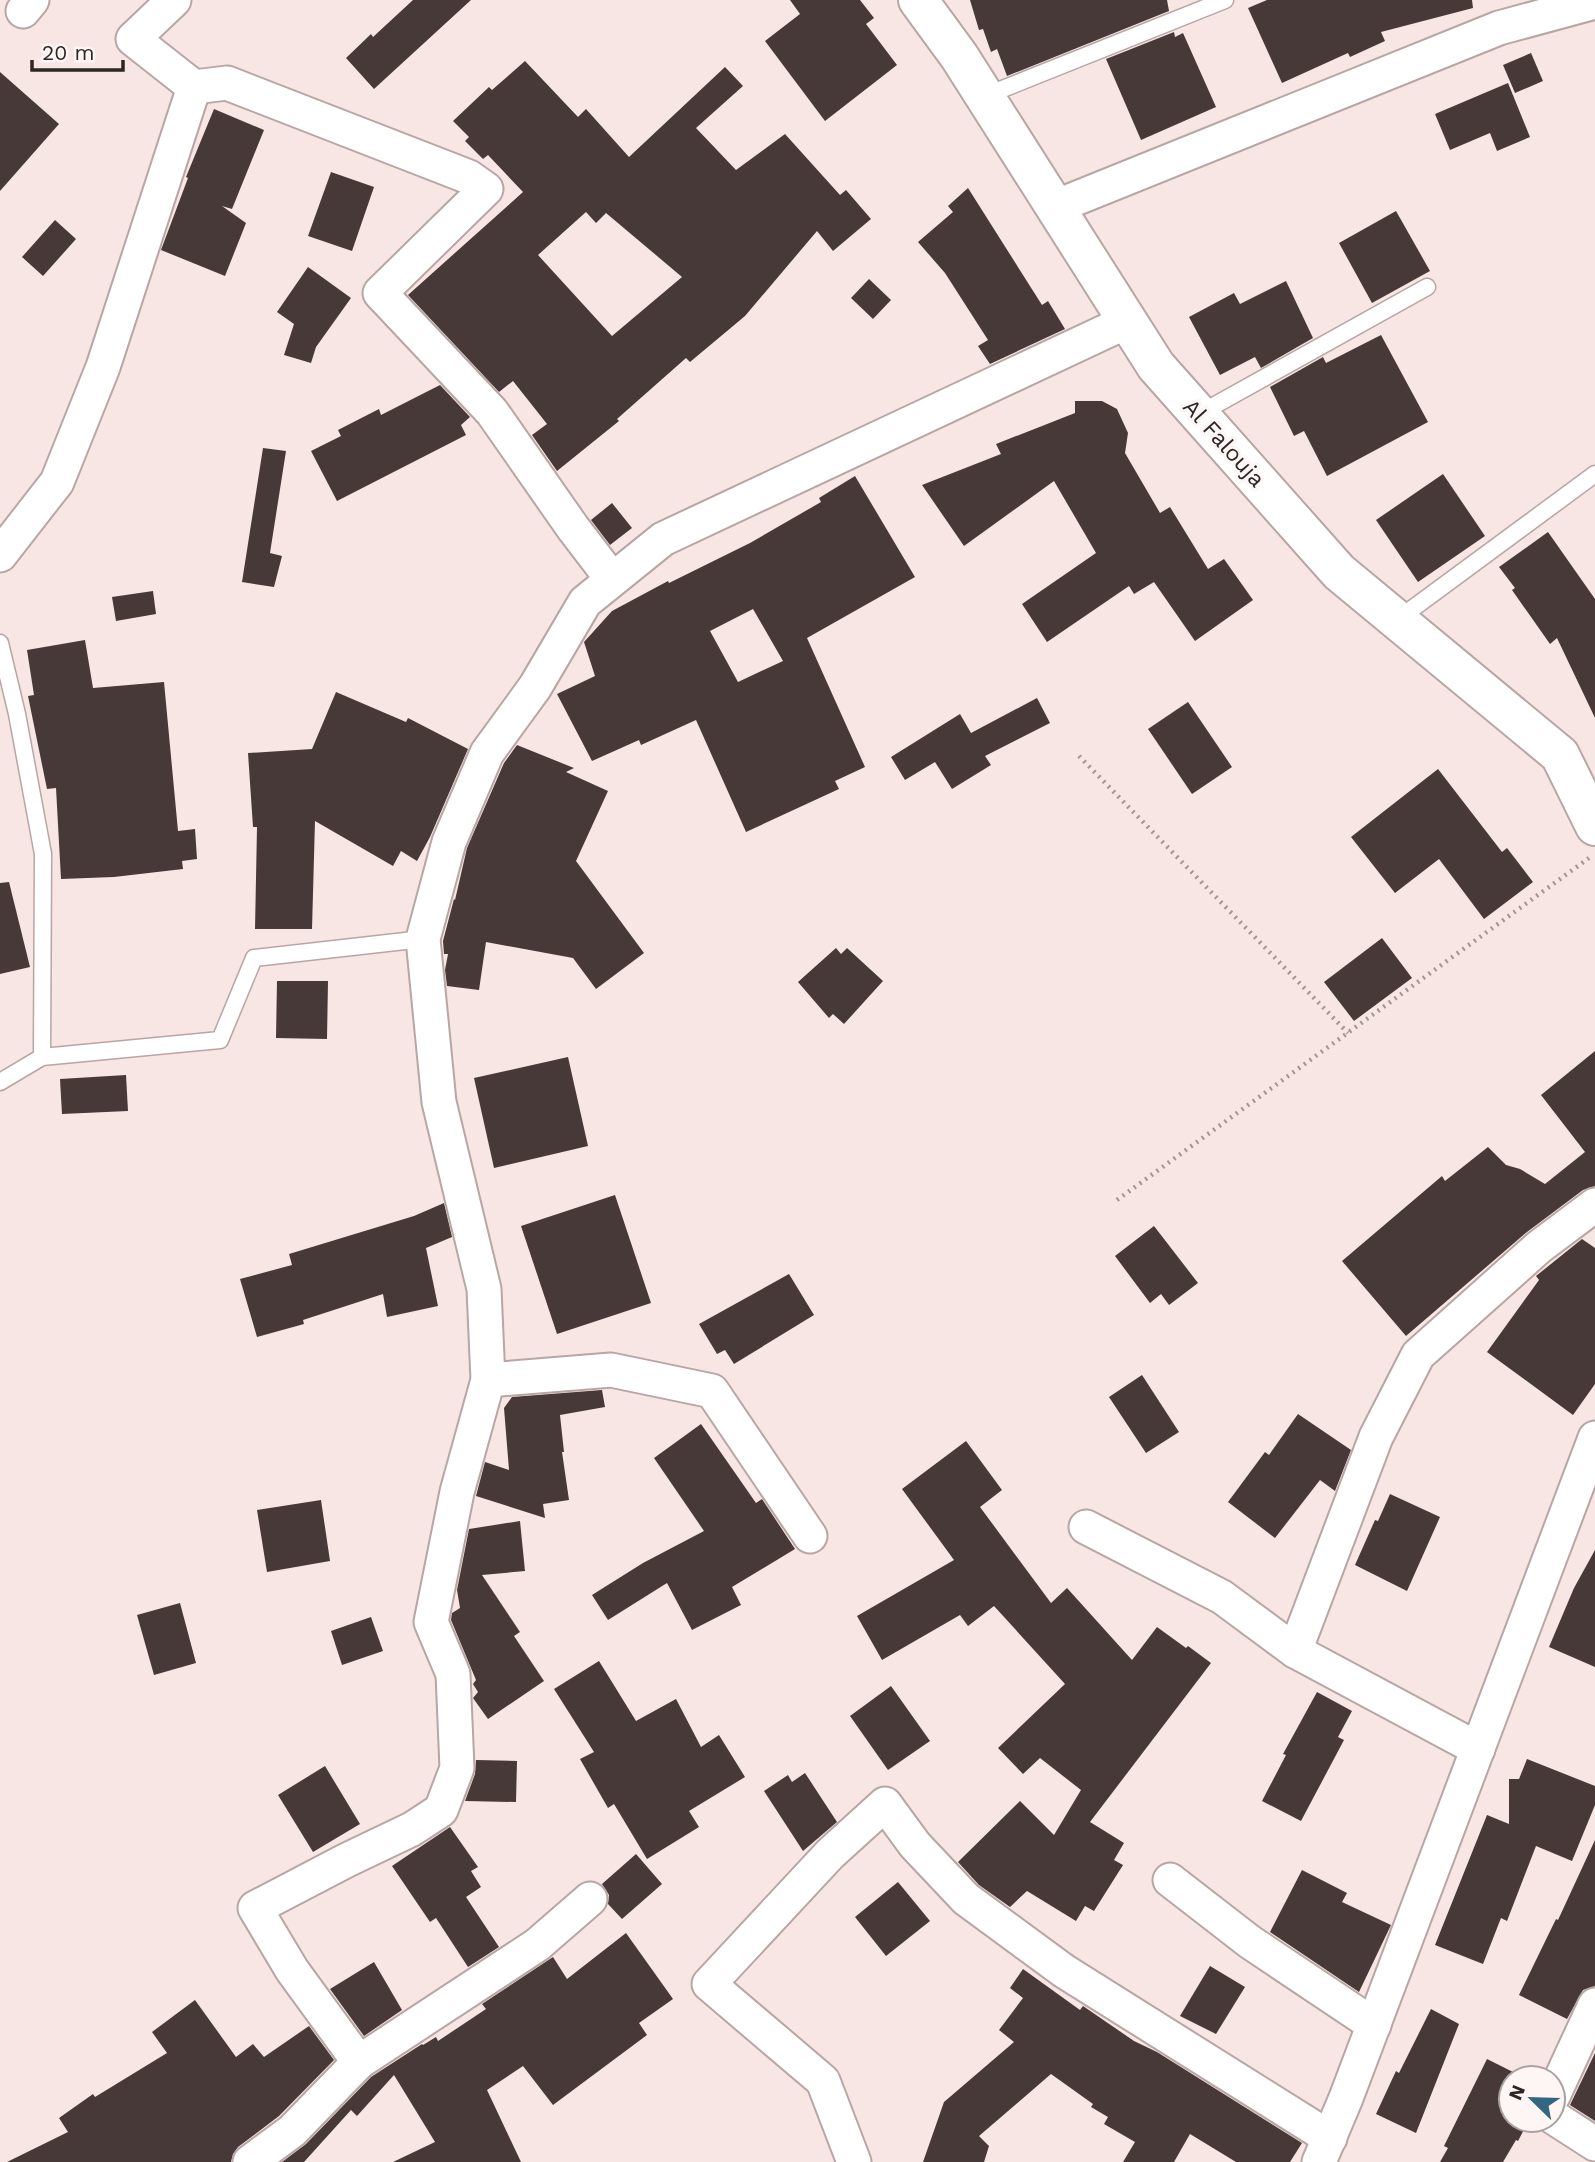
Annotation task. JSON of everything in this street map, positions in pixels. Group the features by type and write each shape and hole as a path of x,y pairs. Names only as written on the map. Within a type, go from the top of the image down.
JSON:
{"main road":[{"name":"Al Falouja","path":"918,0 985,96 1156,366 1339,572 1560,755 1595,827"}],"street":[{"path":"174,0 133,39 194,87 227,83 469,177 486,189 380,293 492,412 612,579"},
{"path":"1055,206 1499,28 1595,2"},
{"path":"0,555 57,482 103,367 194,87"},
{"path":"359,2062 292,1970 255,1908 412,1829 442,1810 457,1768 453,1674 430,1622 457,1492 488,1380 484,1289 439,1102 423,939 449,842 487,753 535,687 584,602 663,539 1128,321"},
{"path":"1295,1651 1376,1437 1418,1355 1539,1247 1595,1205"},
{"path":"488,1380 611,1370 712,1391 810,1535"},
{"path":"854,2162 823,2081 709,1984 830,1854 884,1804 915,1845 966,1899 1063,1971 1324,2150 1374,2025 1595,1438"},
{"path":"1086,1527 1222,1597 1295,1651 1478,1749"},
{"path":"1170,1880 1250,1942 1374,2025"},
{"path":"250,2162 292,2131 359,2062 537,1945 590,1899"},
{"path":"1567,2066 1595,2006"},
{"path":"1567,2126 1595,2144"}],"lane":[{"path":"985,96 1225,0"},
{"path":"1199,414 1427,288"},
{"path":"1397,620 1595,474"},
{"path":"0,643 17,714 43,854 42,1057"},
{"path":"0,1082 42,1057 220,1040 254,958 423,939"}],"path":[{"path":"1079,756 1348,1032"},
{"path":"1116,1200 1595,854"}],"building":[{"path":"413,0 471,0 374,89 346,58"},
{"path":"790,0 860,0 874,18 866,24 897,65 825,121 765,41 800,14"},
{"path":"970,0 1167,0 1169,11 1007,76 997,49 991,52 983,29 979,30"},
{"path":"1267,0 1472,0 1473,8 1381,32 1385,41 1350,57 1348,53 1282,83 1248,8"},
{"path":"1174,32 1175,37 1183,33 1216,107 1141,140 1106,59"},
{"path":"1531,53 1543,81 1515,93 1503,65"},
{"path":"525,61 578,117 586,109 629,157 725,67 743,86 696,128 736,170 785,134 840,195 846,190 871,219 833,251 817,231 745,316 690,362 686,358 617,419 619,421 557,471 532,435 547,424 513,381 499,392 408,295 523,192 488,155 483,159 465,141 469,137 453,121 489,87 492,90","holes":["586,212 596,223 606,213 682,277 612,336 538,255"]},
{"path":"0,72 59,124 0,191"},
{"path":"1508,83 1530,137 1497,151 1490,133 1450,150 1435,114"},
{"path":"214,109 264,130 232,209 222,206 246,223 225,276 161,250 188,178 186,177"},
{"path":"331,172 374,187 352,251 308,236"},
{"path":"968,188 1042,305 1048,301 1065,329 990,364 978,346 988,340 945,273 918,242 953,212 948,206"},
{"path":"1396,211 1430,271 1372,303 1339,243"},
{"path":"55,220 76,239 43,276 22,257"},
{"path":"308,267 351,298 316,347 311,363 284,355 294,324 277,312"},
{"path":"869,279 891,300 873,319 851,298"},
{"path":"1286,281 1313,338 1261,368 1255,357 1220,375 1189,317 1234,293 1240,304"},
{"path":"1381,335 1428,422 1327,476 1304,431 1294,436 1270,387 1323,357 1326,363"},
{"path":"440,385 470,417 461,425 466,435 337,501 311,451 341,436 338,430 379,409 381,415"},
{"path":"1075,401 1102,401 1117,409 1128,433 1125,453 1160,513 1170,507 1208,569 1224,559 1253,600 1195,641 1154,582 1134,594 1129,586 1047,642 1022,604 1096,553 1054,481 964,546 922,485 1001,454 996,444 1075,413"},
{"path":"263,448 286,451 270,553 282,556 274,587 242,582"},
{"path":"1443,474 1485,536 1418,582 1376,520"},
{"path":"855,476 915,577 807,638 865,767 835,781 839,789 746,832 696,720 641,745 639,740 592,761 557,694 595,676 584,642 612,611 668,581 669,583 750,543 821,502 819,498","holes":["753,609 783,661 738,682 710,631"]},
{"path":"612,503 632,528 610,545 591,520"},
{"path":"1548,532 1595,599 1595,718 1557,638 1550,644 1499,567"},
{"path":"153,591 156,614 116,621 112,597"},
{"path":"85,640 93,688 164,682 178,831 195,829 197,859 182,861 183,869 114,877 61,879 56,788 47,789 28,696 34,695 27,650"},
{"path":"336,692 406,722 408,718 468,749 417,861 401,851 393,866 315,821 312,929 255,929 257,827 253,827 248,753 312,749"},
{"path":"1037,698 1050,723 985,756 991,765 952,789 935,762 905,780 891,757 960,714 971,733"},
{"path":"1188,702 1232,767 1192,794 1148,729"},
{"path":"517,745 574,768 566,772 608,791 576,861 644,953 596,989 573,958 486,942 479,990 447,986 445,970 448,954 444,954 443,941 467,848 504,763"},
{"path":"1438,769 1502,852 1507,848 1533,882 1484,919 1439,859 1395,893 1351,837"},
{"path":"9,882 30,967 0,974 0,883"},
{"path":"1382,938 1412,978 1354,1021 1324,982"},
{"path":"836,948 841,954 847,948 883,981 844,1024 833,1014 829,1018 798,982"},
{"path":"277,981 328,981 327,1039 276,1038"},
{"path":"1595,1051 1595,1186 1583,1190 1527,1232 1406,1336 1342,1261 1442,1176 1445,1181 1488,1147 1506,1165 1520,1169 1545,1184 1585,1152 1541,1095"},
{"path":"568,1057 588,1146 494,1168 474,1078"},
{"path":"126,1075 128,1111 62,1114 60,1079"},
{"path":"615,1195 651,1303 557,1334 521,1226"},
{"path":"444,1203 452,1237 426,1248 438,1306 387,1317 383,1294 303,1320 304,1324 257,1337 240,1279 292,1265 289,1254 414,1216"},
{"path":"1154,1226 1198,1283 1169,1305 1161,1294 1150,1303 1115,1256"},
{"path":"1582,1239 1595,1248 1595,1384 1573,1415 1487,1352 1539,1280 1536,1276"},
{"path":"789,1274 814,1315 734,1364 725,1350 717,1354 699,1324"},
{"path":"1142,1375 1179,1432 1146,1453 1109,1397"},
{"path":"602,1390 605,1407 560,1415 569,1500 543,1504 545,1518 476,1496 485,1462 509,1470 504,1408 512,1397"},
{"path":"1298,1414 1351,1450 1335,1491 1320,1480 1275,1538 1228,1502 1265,1452 1269,1455"},
{"path":"701,1424 756,1503 762,1499 795,1549 732,1587 741,1605 692,1630 667,1583 608,1620 592,1595 643,1563 704,1531 654,1458"},
{"path":"966,1441 1002,1490 980,1507 1051,1603 1067,1588 1132,1660 1157,1627 1211,1663 1090,1822 1124,1843 1114,1860 1123,1865 1094,1911 1085,1906 1076,1921 1027,1891 1010,1907 979,1885 958,1862 1020,1801 1054,1835 1081,1790 1040,1758 1023,1774 998,1748 1065,1684 994,1606 968,1626 960,1615 882,1660 857,1616 954,1560 902,1489"},
{"path":"1390,1494 1440,1517 1407,1591 1355,1565"},
{"path":"321,1500 330,1561 267,1572 257,1510"},
{"path":"520,1521 525,1571 482,1575 520,1632 514,1636 544,1681 488,1719 473,1698 478,1692 473,1684 476,1680 451,1620 452,1613 460,1608 457,1590 469,1529"},
{"path":"1595,1550 1595,1667 1549,1647 1574,1588"},
{"path":"180,1603 196,1663 154,1675 137,1615"},
{"path":"371,1617 383,1651 342,1665 331,1631"},
{"path":"599,1661 636,1721 676,1699 701,1747 719,1735 745,1777 689,1811 699,1827 647,1859 614,1804 608,1808 580,1759 594,1752 554,1689"},
{"path":"891,1686 930,1741 888,1770 850,1716"},
{"path":"1317,1692 1352,1711 1338,1737 1344,1740 1301,1821 1262,1801 1286,1755 1283,1754"},
{"path":"1527,1759 1595,1786 1595,1805 1572,1861 1536,1846 1507,1921 1501,1918 1483,1964 1435,1945 1487,1815 1509,1824 1509,1779 1519,1779"},
{"path":"476,1760 517,1761 516,1802 465,1801 475,1774"},
{"path":"325,1766 360,1824 313,1852 278,1795"},
{"path":"805,1773 837,1822 803,1851 764,1791 788,1775 792,1782"},
{"path":"450,1827 478,1867 471,1871 481,1887 466,1897 499,1947 468,1967 436,1918 430,1922 392,1866"},
{"path":"1595,1840 1595,1986 1583,1990 1567,2019 1519,1995"},
{"path":"636,1854 662,1884 622,1919 608,1904 609,1895 602,1884"},
{"path":"1302,1870 1347,1893 1342,1902 1391,1925 1359,1992 1270,1932"},
{"path":"898,1882 930,1921 886,1956 855,1917"},
{"path":"626,1933 673,1999 639,2023 647,2035 553,2105 523,2066 487,2090 521,2162 393,2162 435,2142 394,2075 357,2116 351,2110 304,2162 282,2162 306,2144 371,2077 422,2044 436,2037 438,2041 486,2009 482,2004 553,1957 567,1979"},
{"path":"374,1962 402,2010 364,2036 330,1989"},
{"path":"1210,1966 1245,1987 1216,2034 1180,2016"},
{"path":"1023,1969 1080,2010 1083,2006 1134,2041 1157,2052 1302,2143 1290,2162 1236,2162 1190,2134 1174,2162 1123,2162 1135,2142 1104,2124 1108,2117 1091,2107 1093,2104 1051,2074 979,2136 989,2146 984,2162 923,2162 944,2102 1014,2042 999,2030 1023,1998 1010,1988"},
{"path":"195,2000 236,2057 253,2044 264,2057 309,2026 334,2060 279,2116 238,2147 231,2162 7,2162 68,2132 59,2118 93,2094 95,2097 167,2053 152,2032"},
{"path":"1431,2009 1459,2024 1416,2133 1376,2114 1396,2071 1399,2073"},
{"path":"1595,2053 1595,2121 1570,2105"},
{"path":"1487,2059 1497,2064 1497,2134 1522,2134 1518,2141 1516,2140 1503,2162 1440,2162 1448,2148 1444,2146"}]}
